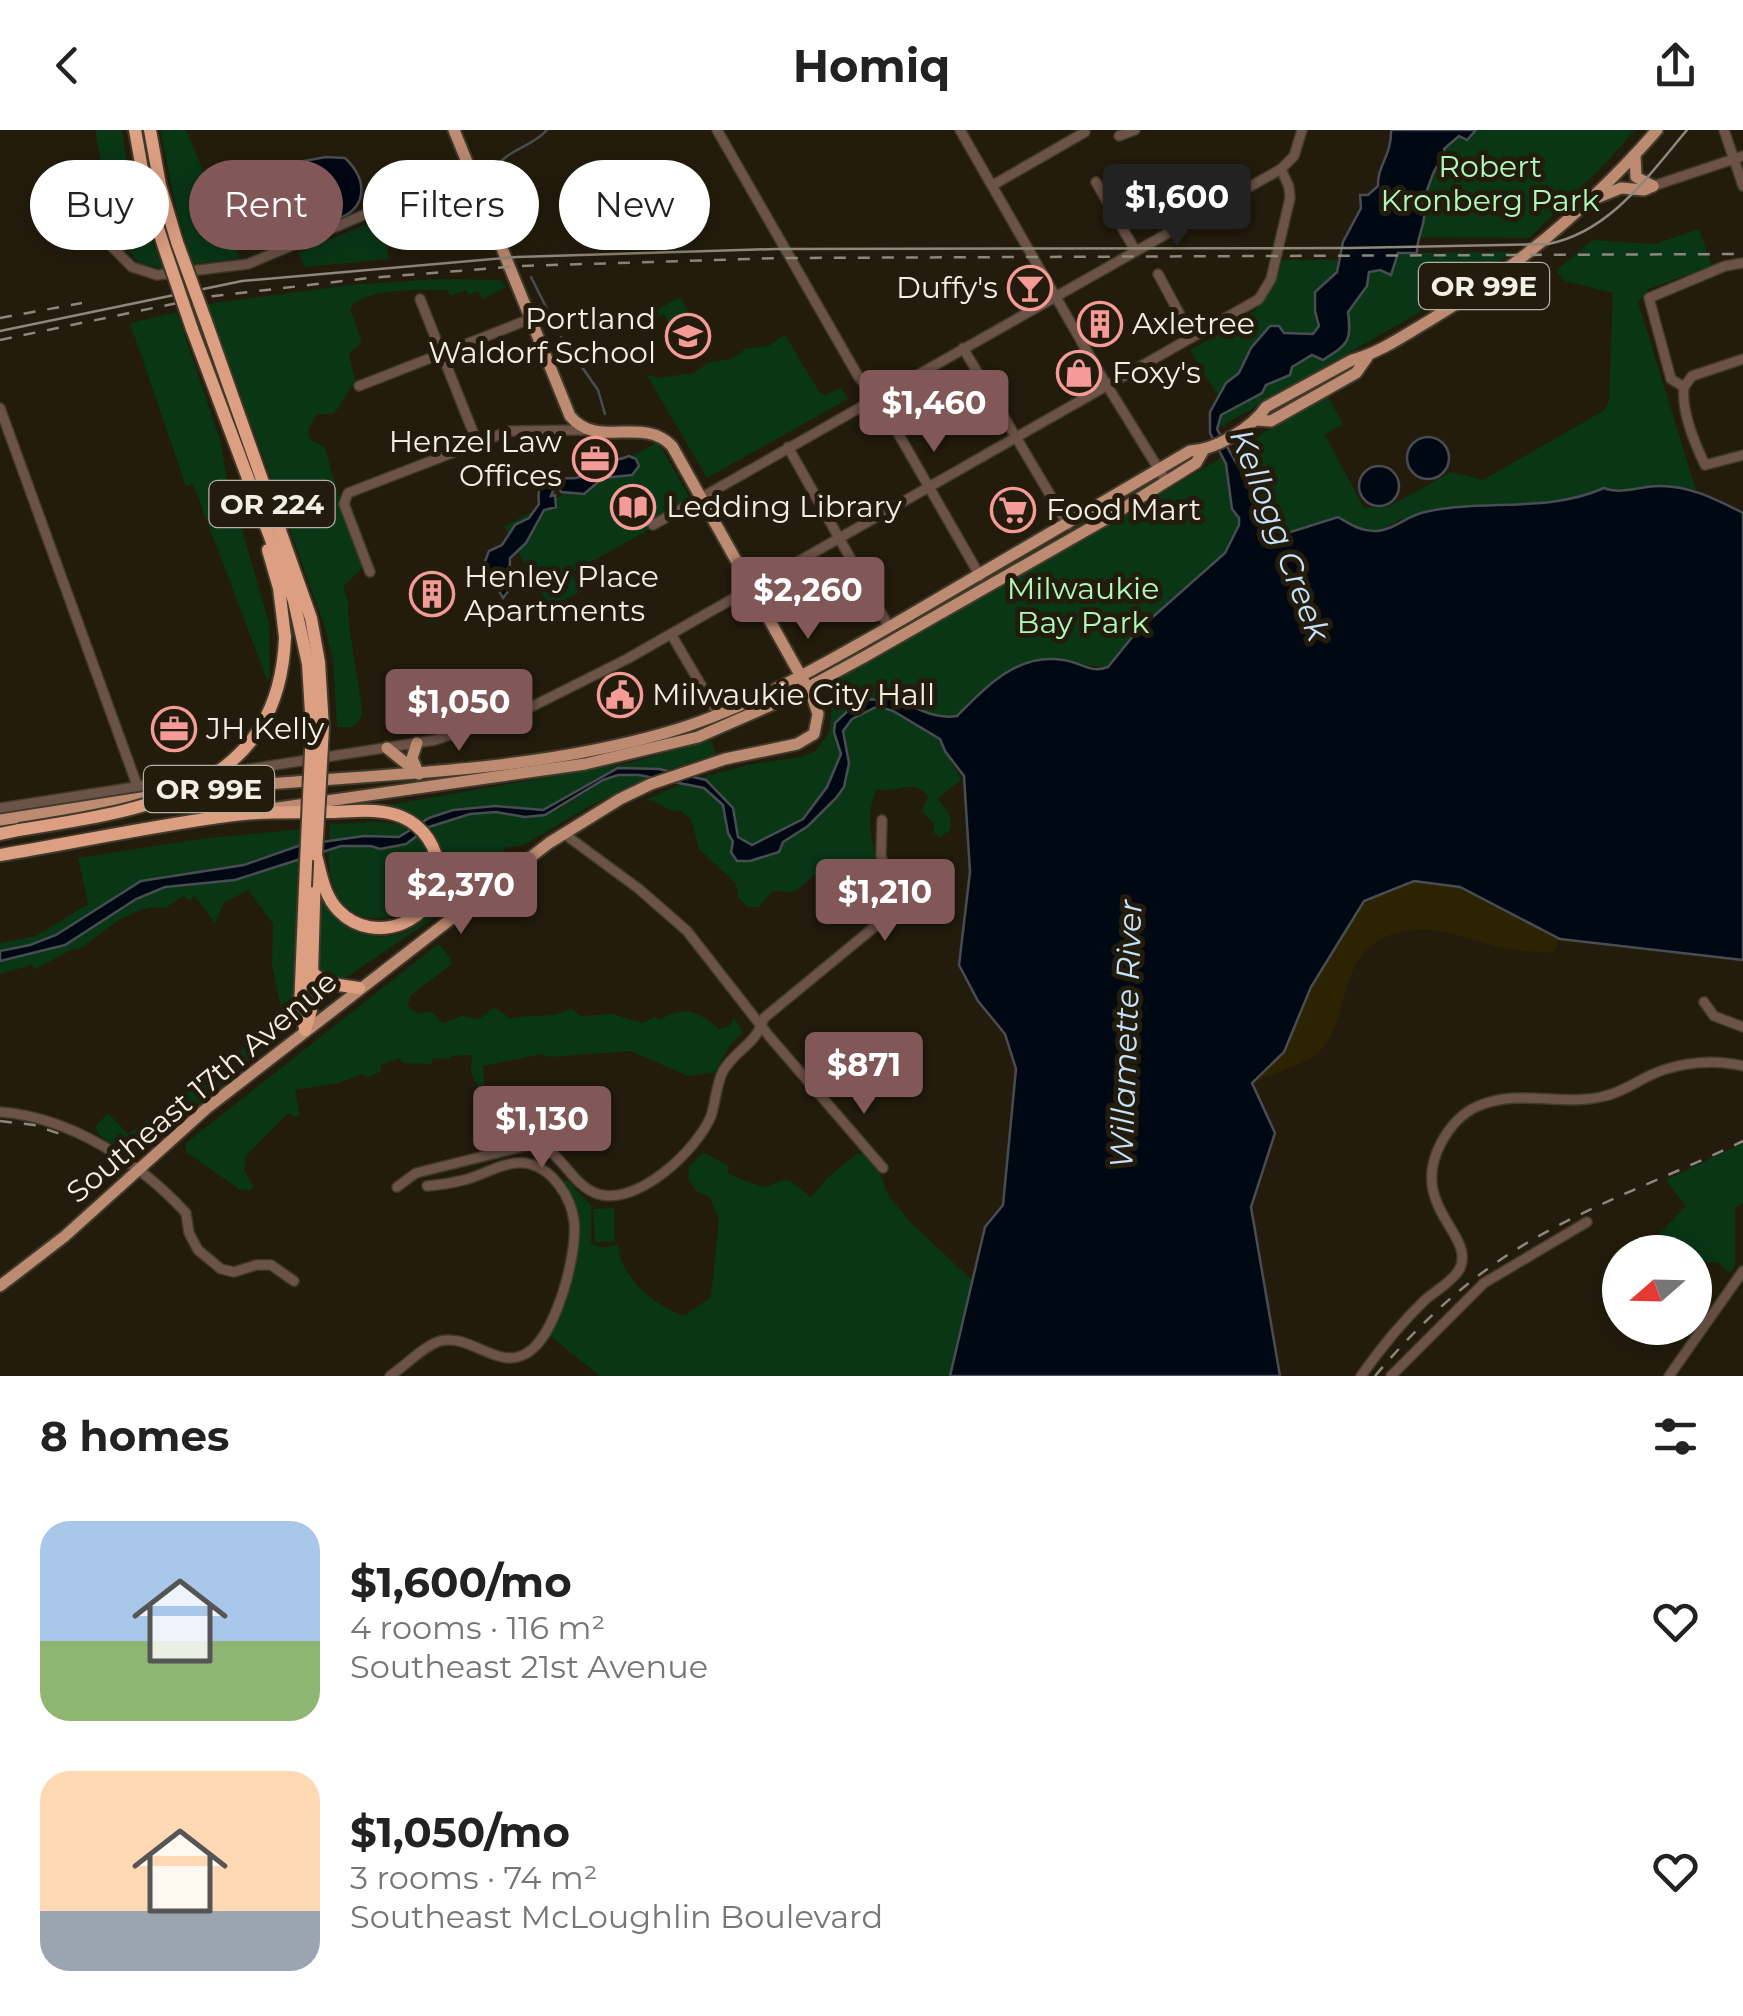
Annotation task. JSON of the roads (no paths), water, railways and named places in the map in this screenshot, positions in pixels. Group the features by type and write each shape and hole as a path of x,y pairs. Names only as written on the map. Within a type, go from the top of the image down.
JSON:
{"highway":[{"name":"OR 224","path":"135,130 145,186 208,327 311,618 320,662 312,1010 306,1030"},
{"name":"OR 224","path":"150,130 170,243 192,329 252,495 280,560 300,622 310,675 318,728 316,855 300,1008 306,1030"},
{"path":"0,834 144,807 208,780 246,746 264,721 282,674 285,637 279,588 252,495"},
{"path":"237,814 368,811 396,815 419,828 434,850 438,873 432,896 418,916 396,926 372,928 350,920 314,885"},
{"name":"OR 99E","path":"0,855 237,814"},
{"path":"312,972 325,983 359,988"}],"main road":[{"path":"454,130 466,160"},
{"name":"OR 99E","path":"237,814 628,756 698,737 808,687 986,587 1162,476 1190,451 1203,451 1219,442 1257,420 1266,408 1352,360 1368,356 1496,278 1590,200 1657,130"},
{"path":"1635,155 1636,177 1653,186"},
{"path":"1590,200 1621,188 1644,190 1653,186"},
{"path":"502,250 573,421 584,430 599,434 644,431 664,438 676,452 808,687"},
{"name":"OR 99E","path":"1257,420 1270,421 1356,372 1368,356"},
{"path":"1280,415 1282,406 1297,397 1301,388"},
{"name":"OR 99E","path":"0,820 210,789 419,774 580,753 669,732 718,714 802,674 1162,476"},
{"name":"Southeast 17th Avenue","path":"0,1286 65,1236 207,1108 563,834 650,784 710,763 809,739 816,730 818,714 808,687"},
{"path":"416,743 412,758 419,774"},
{"path":"386,748 419,774"}],"street":[{"path":"718,130 858,376 883,407 986,587"},
{"path":"960,130 1162,476"},
{"path":"1119,136 1136,130"},
{"path":"653,525 1281,170 1294,156 1302,130"},
{"path":"1724,130 1739,158 1743,186"},
{"path":"993,185 1084,132"},
{"path":"1653,186 1739,158"},
{"path":"0,808 416,743 474,729 531,707 753,588 1258,299 1268,286 1290,193 1281,170"},
{"path":"1096,182 1135,250"},
{"path":"115,250 137,270 157,276 180,274 260,261 363,216"},
{"path":"1684,387 1671,379 1649,298 1743,262"},
{"path":"1158,274 1192,337"},
{"path":"420,298 477,442"},
{"path":"359,386 530,318"},
{"path":"963,348 1068,525"},
{"path":"1743,359 1692,376 1684,387 1686,407 1705,465 1743,455"},
{"path":"0,408 137,785"},
{"path":"370,572 344,504 345,495 509,431 584,430"},
{"path":"788,447 889,626"},
{"path":"671,634 718,714"},
{"path":"397,1187 416,1173 533,1144 550,1150 586,1189 612,1197 625,1194 663,1172 691,1148 710,1116 724,1069 759,1035 764,1018 889,915 893,896 881,855 882,820"},
{"path":"563,834 672,916 883,1168"},
{"path":"1704,1002 1714,1016 1743,1027"},
{"path":"1361,1376 1385,1342 1458,1272 1460,1241 1440,1214 1432,1181 1438,1149 1461,1118 1475,1107 1516,1096 1549,1102 1590,1100 1686,1064 1743,1066"},
{"path":"0,1112 40,1118 76,1131 136,1170 186,1213 189,1233 198,1250 221,1268 234,1272 271,1265 294,1281"},
{"path":"390,1376 431,1346 446,1340 510,1359 527,1353 546,1334 567,1276 574,1229 572,1212 566,1197 545,1170 516,1162 463,1180 426,1186"},
{"path":"1391,1376 1484,1283 1587,1222"},
{"path":"1669,1376 1743,1270"}],"water":[{"path":"1391,130 1476,130 1467,140 1459,136 1444,149 1446,157 1436,167 1421,202 1424,215 1417,253 1398,253 1391,275 1380,270 1369,272 1367,286 1348,312 1349,330 1343,346 1323,360 1312,355 1292,367 1290,375 1266,385 1262,393 1221,415 1217,429 1254,494 1256,512 1291,532 1338,517 1369,531 1380,531 1425,512 1561,500 1604,488 1682,488 1743,513 1743,960 1560,939 1460,887 1414,881 1364,901 1311,987 1284,1052 1252,1083 1275,1133 1251,1207 1280,1376 950,1376 985,1227 1003,1205 1016,1069 1005,1034 978,1001 959,965 970,872 964,776 940,739 878,706 852,719 843,731 849,763 844,787 836,798 808,826 783,842 779,852 750,861 737,861 731,852 733,842 723,805 704,788 639,775 618,775 545,815 470,814 429,827 406,844 380,849 341,846 235,880 165,887 136,899 65,945 0,961 0,951 56,935 141,881 244,865 301,845 364,836 399,837 429,818 453,810 495,806 543,810 618,768 659,769 706,780 733,808 738,837 752,845 803,819 827,787 841,754 835,723 860,699 883,700 890,696 930,714 957,716 1004,674 1031,662 1063,660 1091,668 1108,667 1138,630 1225,553 1239,518 1232,509 1226,464 1210,433 1210,412 1226,383 1239,373 1251,348 1270,326 1279,326 1284,333 1313,334 1319,326 1315,292 1337,272 1343,242 1361,208 1360,195 1368,195 1378,186"},
{"path":"345,158 358,176 361,192 346,215 343,216 343,160 310,160"},
{"path":"1428,437 1443,443 1449,458 1443,473 1428,479 1413,473 1407,458 1413,443"},
{"path":"629,456 639,466 632,475 603,478 584,494 561,492 559,488 553,491 556,507 544,510 526,543 510,558 509,590 503,598 484,564 489,551 502,545 515,525 529,518 539,504 540,486 549,479 579,477 601,463"},
{"path":"1379,466 1393,472 1399,486 1393,500 1379,506 1365,500 1359,486 1365,472"}],"waterway":[{"path":"503,160 547,130"},
{"path":"531,277 554,323"},
{"path":"561,337 598,390 605,414"}],"tram line":[{"path":"0,331 242,281 517,257 775,249 1548,244 1570,238 1609,215 1687,130"}],"railway":[{"path":"0,340 206,297 521,266 780,258 1743,254"},
{"path":"0,318 82,303"},
{"path":"0,1121 34,1125 69,1137"},
{"path":"1375,1376 1436,1312 1506,1256 1593,1209 1743,1141"}],"place":[{"name":"Duffy's","path":"1030,288"},
{"name":"Axletree","path":"1100,324"},
{"name":"Portland Waldorf School","path":"688,336"},
{"name":"Foxy's","path":"1079,373"},
{"name":"Henzel Law Offices","path":"595,459"},
{"name":"Ledding Library","path":"633,507"},
{"name":"Food Mart","path":"1013,510"},
{"name":"Henley Place Apartments","path":"432,594"},
{"name":"Milwaukie City Hall","path":"620,695"},
{"name":"JH Kelly","path":"174,729"}],"park label":[{"name":"Robert Kronberg Park","path":"1490,184"},
{"name":"Milwaukie Bay Park","path":"1083,606"}],"water label":[{"name":"Kellogg Creek","path":"1280,535"},
{"name":"Willamette River","path":"1126,1034"}]}
